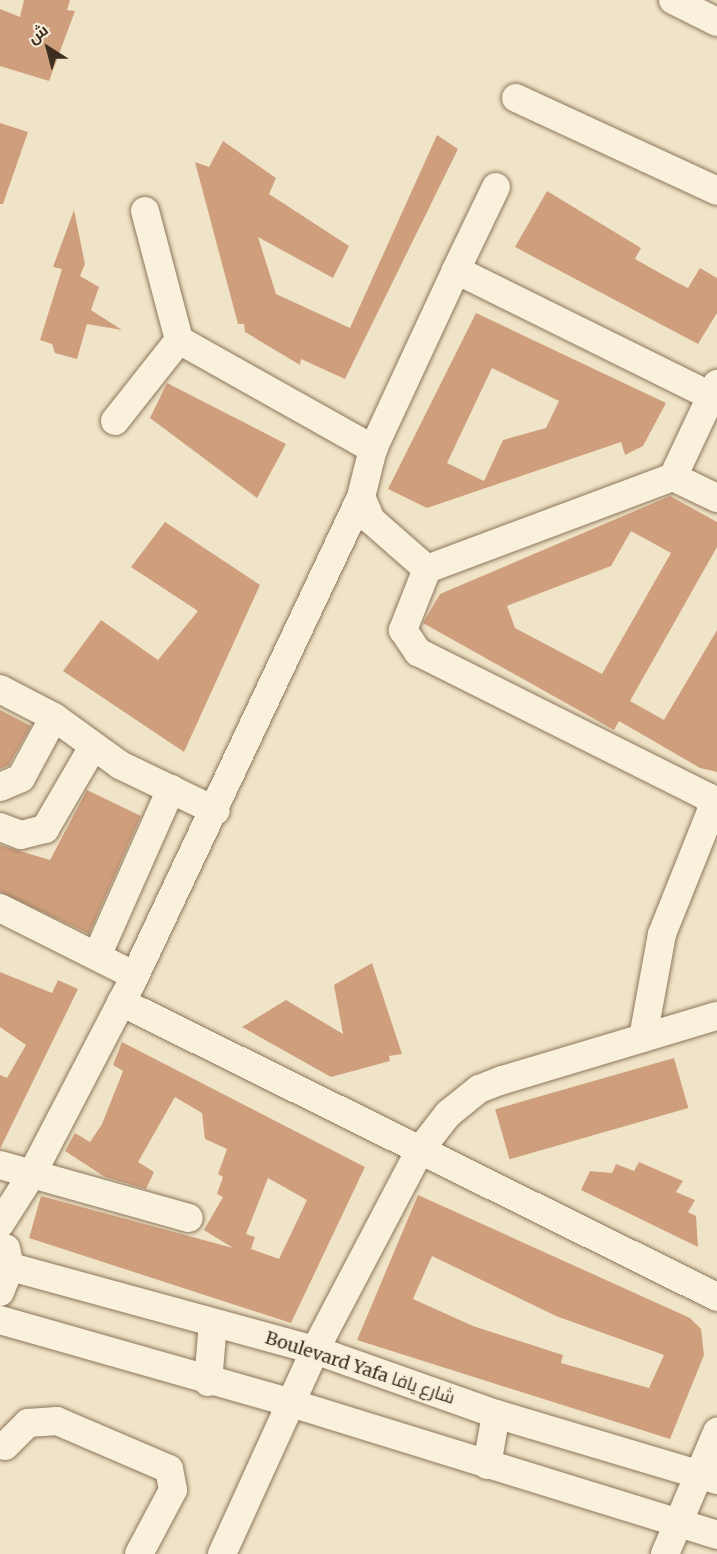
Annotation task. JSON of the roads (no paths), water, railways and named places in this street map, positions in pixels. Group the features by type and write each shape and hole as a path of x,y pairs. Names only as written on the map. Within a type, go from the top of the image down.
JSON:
{"street":[{"path":"673,0 717,22"},
{"path":"516,98 717,191"},
{"path":"3,1274 0,1224 32,1174 130,986 216,811 361,497 373,449 496,187"},
{"path":"146,211 179,340 373,449"},
{"path":"456,270 713,390 673,477 427,569 403,630 418,652 708,797 712,809 662,934 643,1038"},
{"path":"115,421 179,340"},
{"path":"673,477 717,498"},
{"path":"361,497 371,520 427,569"},
{"path":"0,688 54,717 93,747 216,811"},
{"path":"0,787 21,778 54,717"},
{"path":"0,827 21,835 45,829 93,747"},
{"path":"97,956 171,789"},
{"path":"0,908 97,956 130,986"},
{"path":"0,921 130,986 420,1150 717,1297"},
{"path":"222,1554 294,1404 315,1350 420,1150 448,1114 479,1089 717,1016"},
{"path":"0,1165 189,1218"},
{"name":"Boulevard Yafa شارع يافا","path":"3,1274 213,1323 315,1350 496,1414 708,1477"},
{"path":"0,1320 208,1382 294,1404 717,1535"},
{"path":"208,1382 213,1323"},
{"path":"487,1465 496,1414"},
{"path":"2,1449 28,1423 57,1421 169,1469 173,1490 139,1554"},
{"path":"666,1554 678,1523 708,1477 717,1432"}]}
